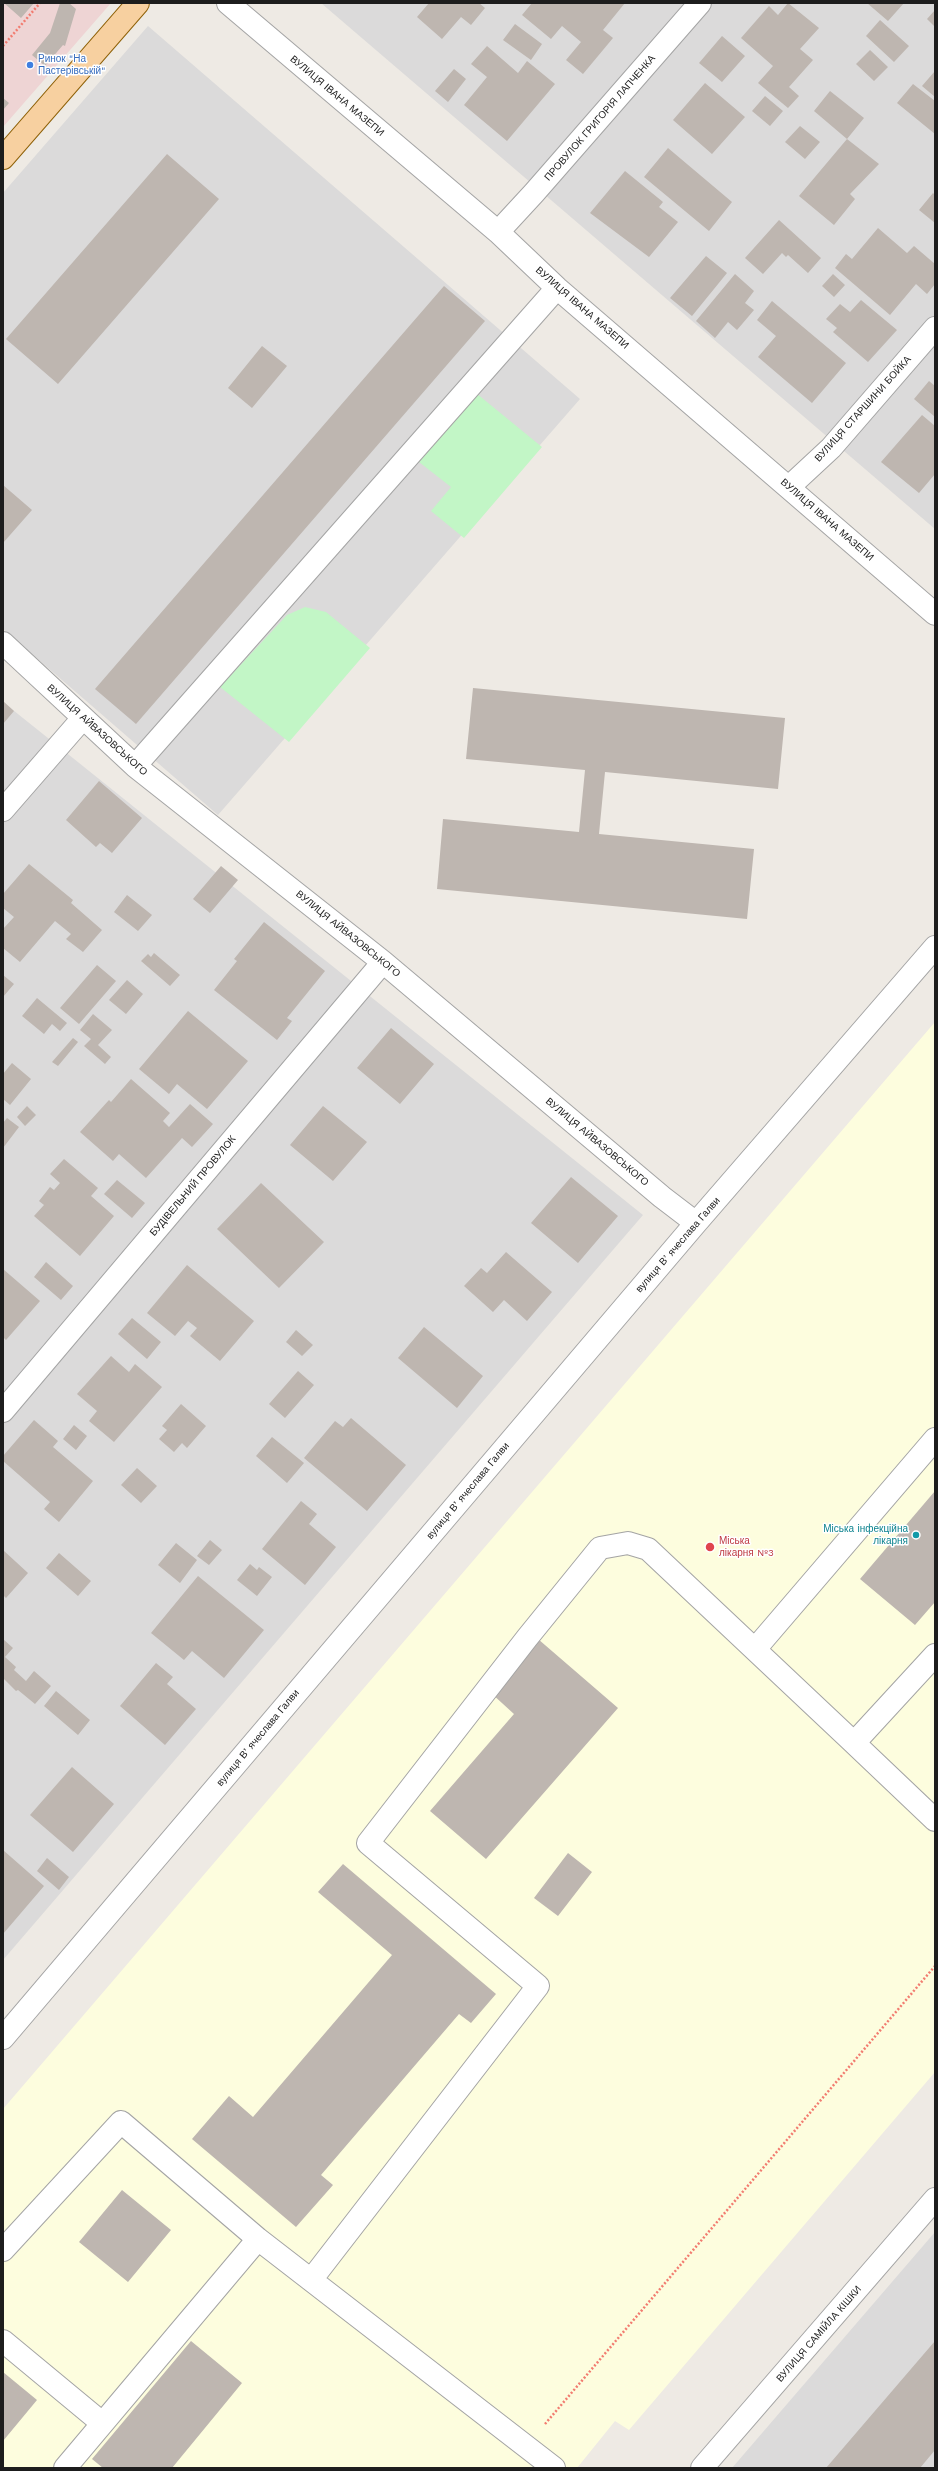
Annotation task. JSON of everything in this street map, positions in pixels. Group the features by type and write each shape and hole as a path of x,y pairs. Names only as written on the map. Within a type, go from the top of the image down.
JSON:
{"main road":[{"path":"3,158 138,3"}],"street":[{"name":"ВУЛИЦЯ ІВАНА МАЗЕПИ","path":"228,3 498,232 557,288 935,614"},
{"name":"ПРОВУЛОК ГРИГОРІЯ ЛАПЧЕНКА","path":"498,232 700,3"},
{"path":"135,766 557,288"},
{"name":"ВУЛИЦЯ СТАРШИНИ БОЙКА","path":"789,487 831,448 935,328"},
{"name":"ВУЛИЦЯ АЙВАЗОВСЬКОГО","path":"3,643 135,766 383,962 662,1197 696,1223"},
{"path":"3,810 83,718"},
{"name":"вулиця Вʼячеслава Галви","path":"3,2038 696,1223 935,947"},
{"name":"БУДІВЕЛЬНИЙ ПРОВУЛОК","path":"3,1411 383,962"},
{"path":"756,1648 935,1439"},
{"path":"311,2280 538,1986 368,1843 527,1638 600,1548 628,1543 648,1549 756,1648 935,1820"},
{"path":"854,1743 935,1655"},
{"path":"3,2250 121,2122 258,2239 554,2468"},
{"name":"ВУЛИЦЯ САМІЙЛА КІШКИ","path":"702,2468 935,2199"},
{"path":"65,2468 258,2239"},
{"path":"3,2342 102,2423"}],"path":[{"path":"3,46 40,3"},
{"path":"526,2446 935,1966"}],"shaded area":[{"name":"Ринок \"На Пастерівській\"","path":"3,3 111,3 3,127"},
{"path":"321,3 935,3 935,529"},
{"path":"148,26 580,399 218,815 3,629 3,193"},
{"path":"3,702 643,1215 3,1960"},
{"name":"Міська лікарня №3","path":"935,1022 935,2072 629,2430 615,2421 577,2468 3,2468 3,2109"},
{"path":"935,2232 935,2468 732,2468"}],"green space":[{"path":"476,393 542,447 464,538 431,511 451,487 419,462"},
{"path":"305,607 326,612 370,648 289,742 220,687 287,615"}],"building":[{"path":"4,3 34,3 21,18"},
{"path":"60,3 69,3 76,9 65,46 63,45 45,66 32,55 50,33"},
{"path":"429,3 479,3 485,8 471,25 461,17 442,39 417,17"},
{"path":"532,3 625,3 603,30 613,38 583,74 566,60 581,42 562,26 551,39 522,15"},
{"path":"788,3 819,28 800,49 813,60 789,87 799,96 788,108 758,83 773,66 741,38 769,6 778,15"},
{"path":"867,3 904,3 888,21"},
{"path":"935,10 935,27 927,19"},
{"path":"880,20 909,46 894,62 866,36"},
{"path":"515,24 542,44 531,60 503,40"},
{"path":"722,36 745,56 722,82 699,63"},
{"path":"487,46 518,73 527,61 555,84 507,141 464,105 487,77 471,64"},
{"path":"870,50 888,67 874,81 856,64"},
{"path":"454,69 466,79 448,102 435,91"},
{"path":"935,71 935,97 922,86"},
{"path":"705,83 745,117 712,154 673,120"},
{"path":"913,84 935,101 935,134 897,103"},
{"path":"830,91 864,118 847,139 814,111"},
{"path":"765,96 783,111 770,126 752,111"},
{"path":"3,98 9,103 3,110"},
{"path":"800,126 820,142 805,159 785,142"},
{"path":"847,139 879,164 850,194 855,199 834,225 799,196"},
{"path":"668,148 732,202 709,231 644,177"},
{"path":"167,154 219,199 58,384 6,339"},
{"path":"625,171 663,202 659,207 678,222 649,257 590,213"},
{"path":"933,193 935,195 935,223 919,210"},
{"path":"779,220 821,258 808,273 788,255 786,257 782,253 763,274 745,258"},
{"path":"878,228 907,253 914,246 935,264 935,284 927,294 916,284 890,315 835,268 846,254 852,259"},
{"path":"706,256 727,273 692,316 670,298"},
{"path":"735,274 754,291 745,303 754,310 737,330 728,322 715,338 696,321"},
{"path":"833,274 845,285 834,297 822,286"},
{"path":"444,286 485,321 136,724 95,689"},
{"path":"861,300 897,330 868,362 833,332 837,328 826,319 840,304 850,312"},
{"path":"772,301 846,363 812,403 758,357 776,336 757,320"},
{"path":"262,346 287,366 252,408 228,388"},
{"path":"929,381 935,386 935,417 914,399"},
{"path":"922,415 935,426 935,474 919,493 881,462"},
{"path":"3,485 32,510 3,543"},
{"path":"473,688 785,718 778,789 605,772 599,834 754,849 747,919 437,889 443,819 579,832 585,770 466,759"},
{"path":"3,701 14,711 3,724"},
{"path":"99,781 142,818 112,853 100,843 96,847 66,820"},
{"path":"29,864 73,900 71,903 102,930 83,952 66,939 71,934 55,921 20,962 3,948 3,929 14,917 3,908 3,894"},
{"path":"221,866 238,880 210,913 193,899"},
{"path":"127,895 152,915 138,931 114,912"},
{"path":"264,922 325,971 287,1018 292,1021 277,1040 214,990 237,961 234,959"},
{"path":"154,953 180,975 170,986 141,961 148,954 151,957"},
{"path":"97,965 116,981 79,1024 60,1008"},
{"path":"3,975 14,984 3,997"},
{"path":"127,980 143,994 126,1014 109,1000"},
{"path":"37,998 67,1023 60,1031 52,1024 44,1034 22,1016"},
{"path":"188,1011 248,1061 207,1109 177,1084 169,1094 139,1069"},
{"path":"93,1014 112,1030 98,1045 111,1057 105,1064 84,1046 91,1039 80,1030"},
{"path":"391,1028 434,1064 400,1104 357,1068"},
{"path":"73,1038 78,1042 58,1066 52,1062"},
{"path":"12,1063 31,1079 10,1105 3,1099 3,1074"},
{"path":"131,1079 170,1113 163,1121 169,1127 190,1104 213,1124 192,1147 182,1138 146,1178 119,1154 113,1161 80,1132 109,1100 111,1102"},
{"path":"27,1106 36,1115 25,1126 17,1117"},
{"path":"323,1106 367,1142 333,1181 290,1145"},
{"path":"7,1118 19,1127 3,1148 3,1123"},
{"path":"64,1159 98,1188 91,1196 114,1216 80,1256 34,1216 44,1205 39,1201 50,1187 54,1190 60,1183 50,1174"},
{"path":"571,1177 618,1216 578,1263 531,1223"},
{"path":"117,1180 145,1203 132,1218 104,1194"},
{"path":"261,1183 324,1242 279,1288 217,1229"},
{"path":"506,1252 552,1292 527,1321 504,1300 493,1312 464,1286 481,1268 487,1273"},
{"path":"46,1262 73,1286 61,1300 34,1277"},
{"path":"187,1265 254,1321 220,1361 190,1336 197,1328 188,1321 175,1336 147,1313"},
{"path":"3,1269 40,1301 6,1340 3,1337"},
{"path":"132,1318 161,1342 147,1359 118,1334"},
{"path":"424,1327 483,1376 457,1408 398,1358"},
{"path":"296,1330 313,1345 302,1356 286,1342"},
{"path":"111,1356 129,1372 135,1364 162,1387 114,1442 89,1421 97,1411 77,1394"},
{"path":"298,1371 314,1385 285,1418 269,1404"},
{"path":"181,1404 206,1426 187,1448 182,1443 174,1452 159,1439 167,1430 162,1426"},
{"path":"351,1418 406,1465 367,1511 304,1458 335,1421 343,1427"},
{"path":"34,1420 58,1441 53,1447 93,1481 59,1522 44,1509 50,1502 3,1461 3,1456"},
{"path":"74,1425 87,1436 76,1450 63,1439"},
{"path":"272,1437 304,1463 287,1483 256,1456"},
{"path":"137,1468 157,1486 141,1503 121,1485"},
{"name":"Міська інфекційна лікарня","path":"935,1491 935,1602 915,1625 860,1579"},
{"path":"301,1501 317,1514 309,1524 336,1547 305,1585 262,1549"},
{"path":"210,1540 222,1550 209,1565 197,1556"},
{"path":"176,1543 197,1560 180,1583 158,1565"},
{"path":"3,1550 28,1573 6,1598 3,1595"},
{"path":"59,1553 91,1581 78,1596 46,1568"},
{"path":"250,1564 257,1570 259,1567 272,1577 257,1596 237,1580"},
{"path":"198,1576 264,1630 224,1678 192,1651 184,1660 151,1633"},
{"path":"3,1639 13,1648 5,1657 16,1667 14,1670 26,1681 34,1671 51,1686 35,1704 18,1690 16,1691 3,1678"},
{"path":"538,1639 618,1708 486,1859 430,1811 514,1714 491,1693"},
{"path":"156,1663 173,1677 167,1684 196,1709 165,1745 120,1706"},
{"path":"56,1691 90,1720 78,1735 44,1706"},
{"path":"72,1767 114,1804 73,1852 30,1815"},
{"path":"3,1850 44,1886 3,1934"},
{"path":"568,1853 592,1872 558,1916 534,1898"},
{"path":"47,1858 69,1877 59,1890 37,1871"},
{"path":"343,1864 496,1994 471,2023 459,2014 321,2175 333,2185 296,2227 192,2139 229,2096 253,2117 392,1955 318,1892"},
{"path":"122,2190 171,2230 128,2282 79,2242"},
{"path":"191,2341 242,2383 172,2468 103,2468 92,2459"},
{"path":"935,2341 935,2450 920,2468 826,2468"},
{"path":"3,2372 37,2400 3,2441"}],"place":[{"name":"Ринок \"На Пастерівській\"","path":"30,65"},
{"name":"Міська інфекційна лікарня","path":"916,1535"},
{"name":"Міська лікарня №3","path":"710,1547"}]}
